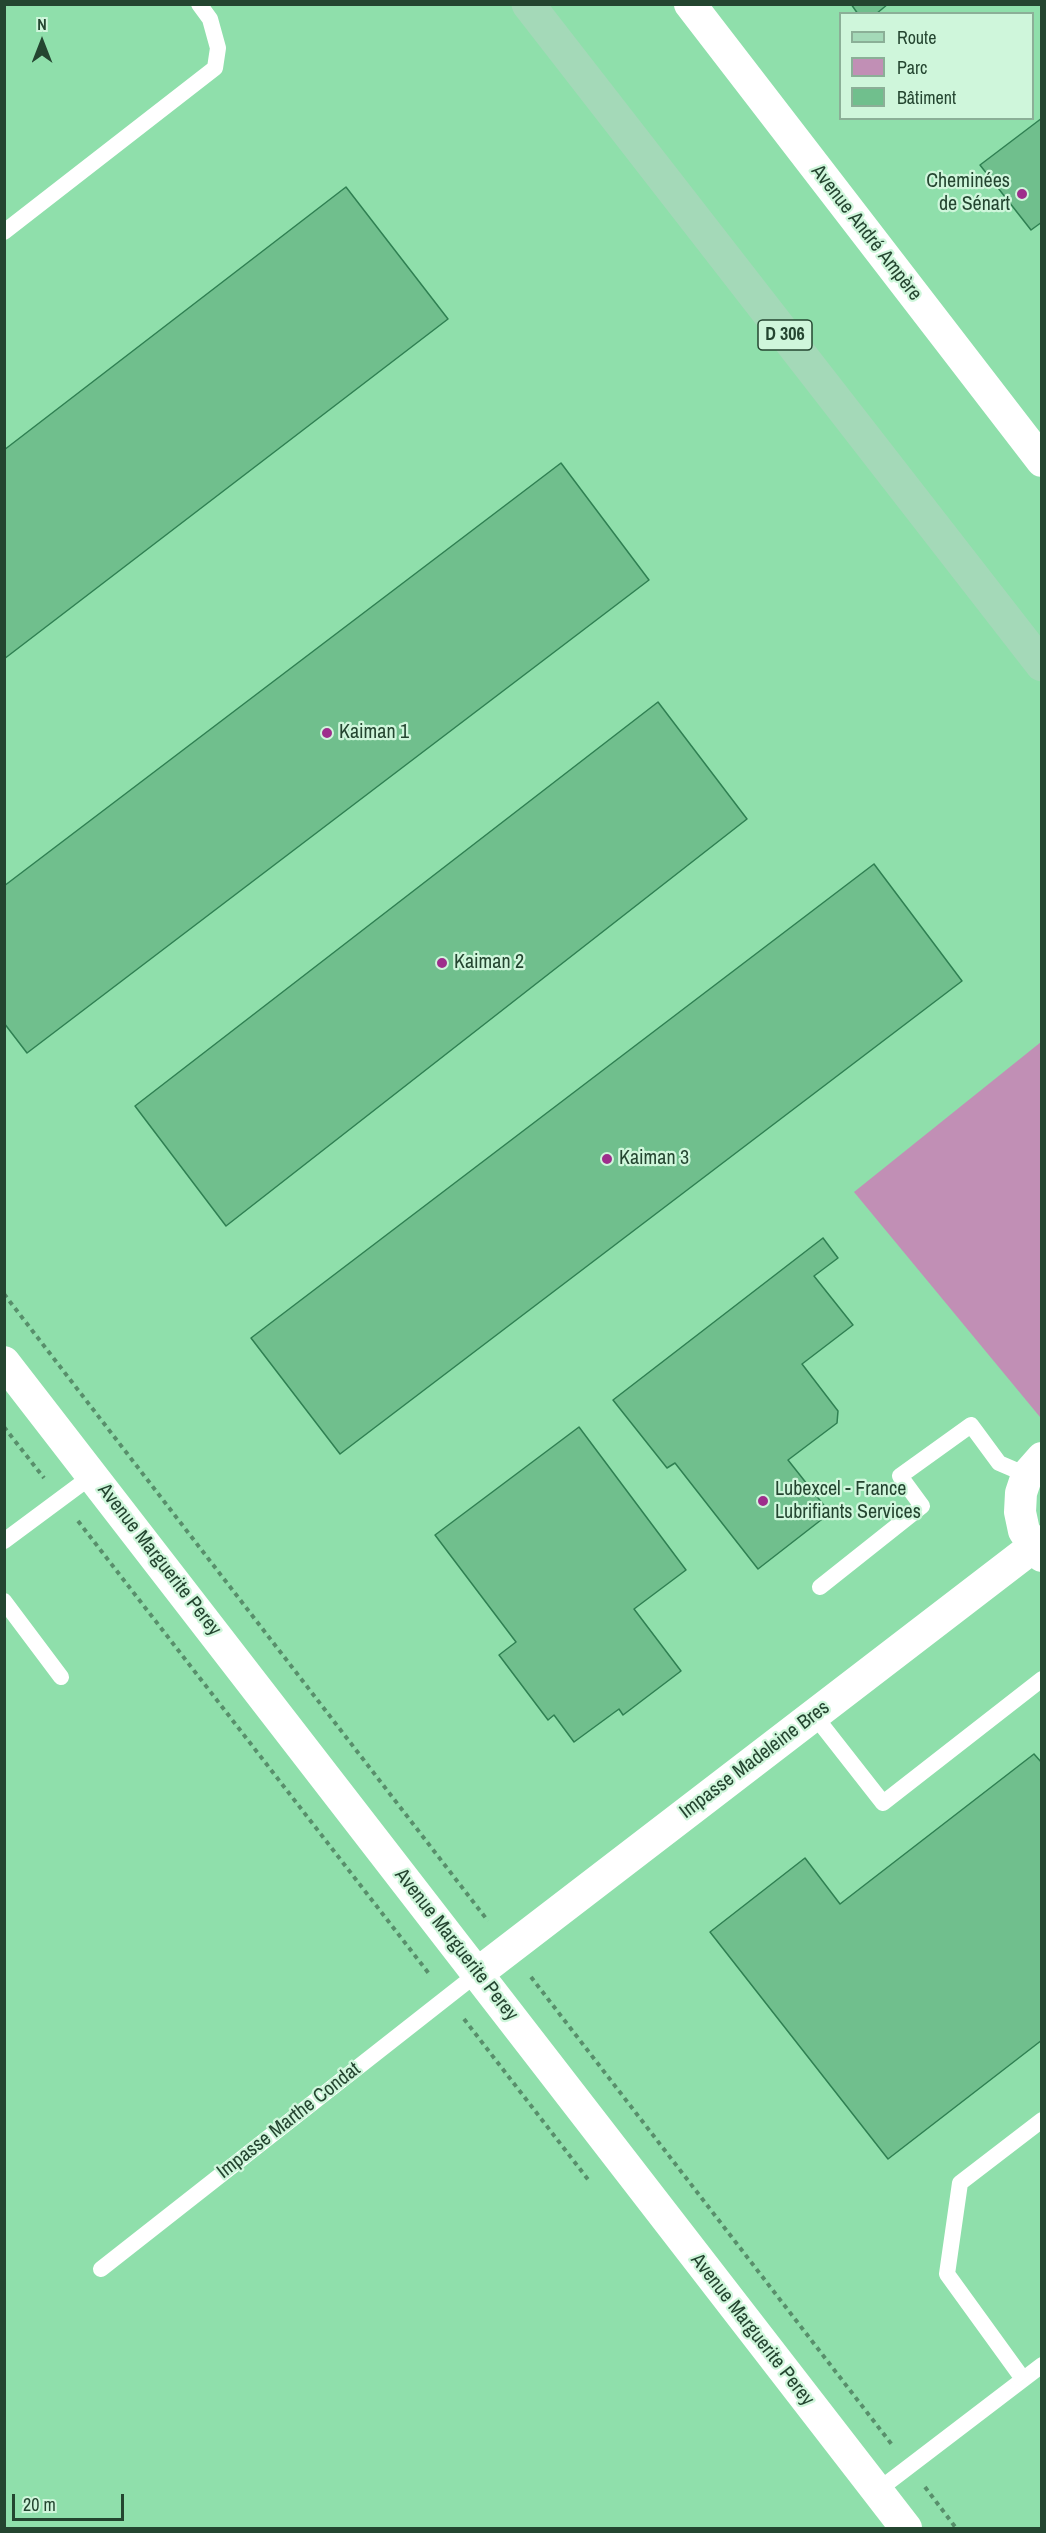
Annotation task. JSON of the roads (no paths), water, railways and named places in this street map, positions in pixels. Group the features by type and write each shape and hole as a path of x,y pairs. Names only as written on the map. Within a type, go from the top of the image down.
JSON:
{"main road":[{"name":"D 306","path":"528,4 1041,665"}],"street":[{"name":"Avenue André Ampère","path":"690,4 1041,461"},
{"name":"Avenue Marguerite Perey","path":"4,1362 906,2529"},
{"name":"Impasse Madeleine Bres","path":"478,1973 814,1715 1037,1552 1024,1531 1020,1512 1021,1493 1034,1466"}],"lane":[{"path":"4,232 215,68 218,48 210,19 199,4"},
{"path":"820,1587 922,1506 900,1476 971,1425 999,1463 1034,1466"},
{"path":"4,1541 93,1475"},
{"path":"4,1601 60,1677"},
{"path":"814,1715 883,1803 1041,1679"},
{"name":"Impasse Marthe Condat","path":"100,2269 478,1973"},
{"path":"1023,2379 948,2274 960,2183 1041,2120"},
{"path":"877,2492 1041,2365"}],"place":[{"name":"Cheminées de Sénart","path":"1022,194"},
{"name":"Kaiman 1","path":"327,733"},
{"name":"Kaiman 2","path":"442,963"},
{"name":"Kaiman 3","path":"607,1159"},
{"name":"Lubexcel - France Lubrifiants Services","path":"763,1501"}]}
